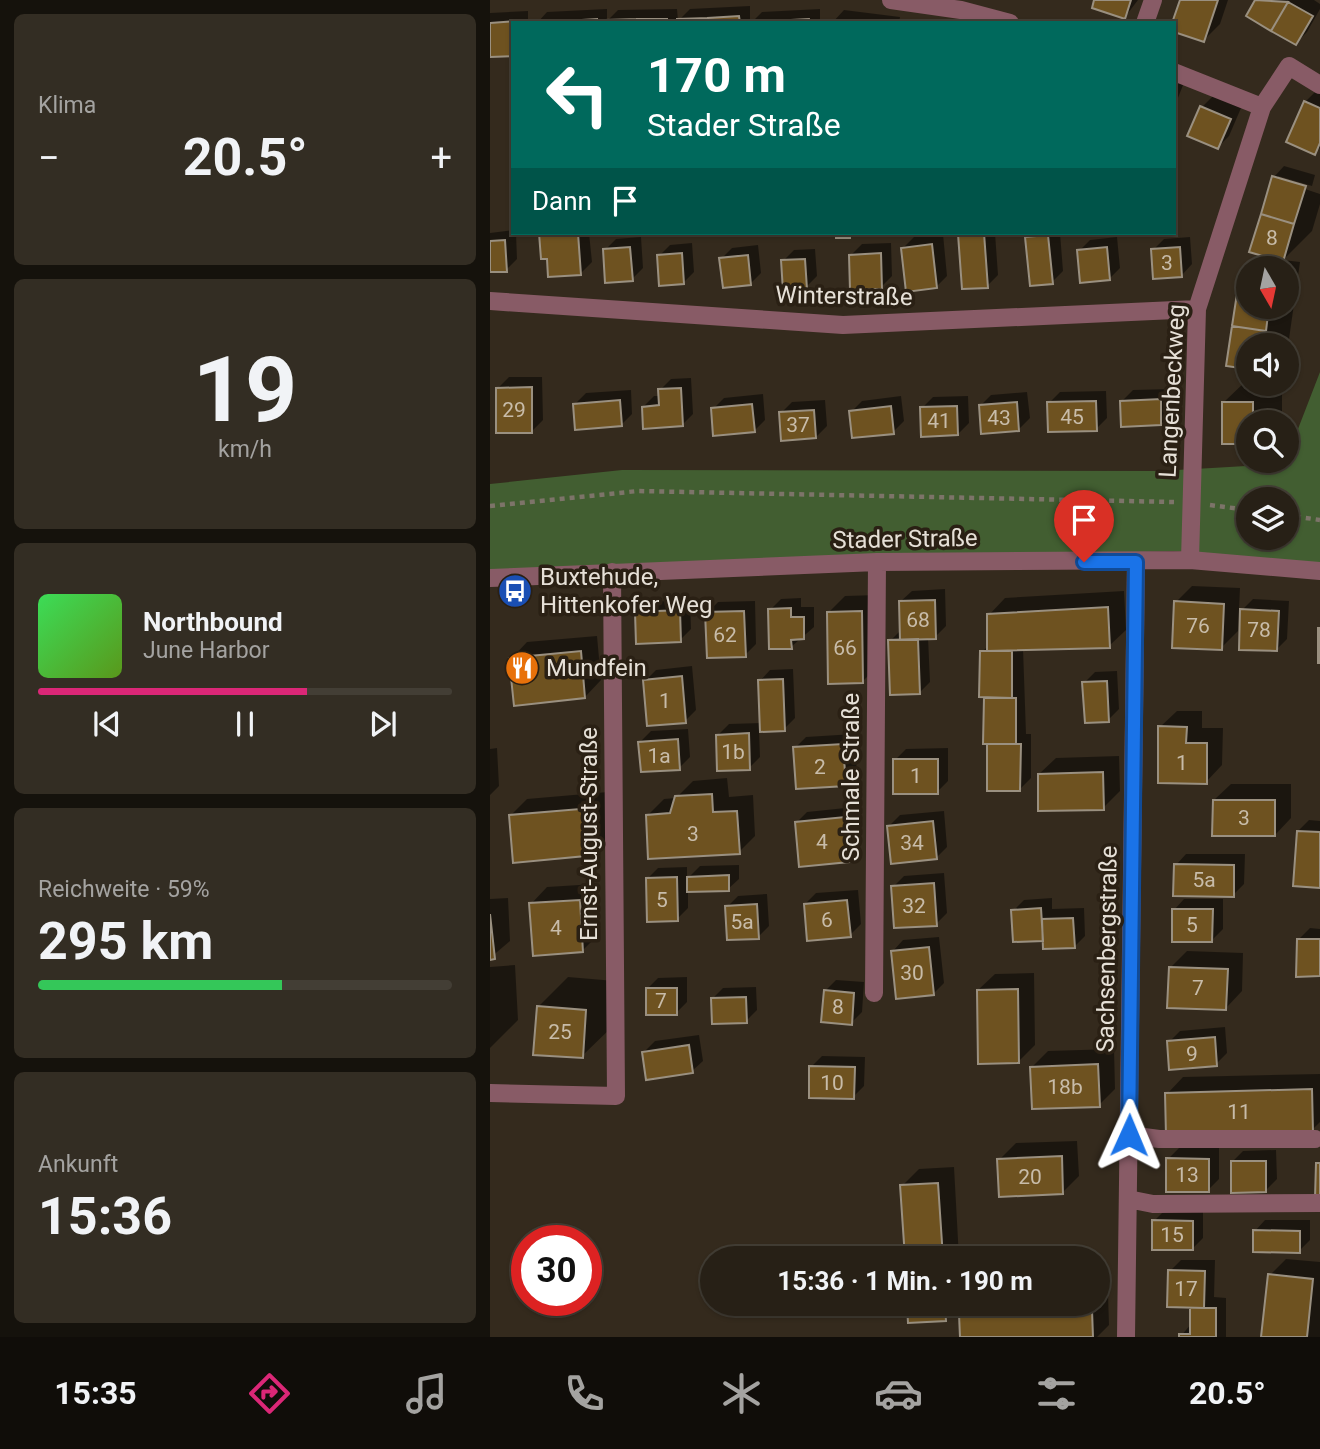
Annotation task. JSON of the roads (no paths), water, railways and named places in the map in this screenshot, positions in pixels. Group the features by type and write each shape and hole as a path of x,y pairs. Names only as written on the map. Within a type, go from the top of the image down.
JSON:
{"street":[{"path":"891,0 961,5 1005,21"},
{"path":"1147,21 1153,0"},
{"name":"Langenbeckweg","path":"1190,560 1197,309 1262,107 1289,66 1320,85"},
{"path":"1176,73 1262,107"},
{"name":"Winterstraße","path":"490,301 844,325 1197,309"},
{"name":"Stader Straße","path":"490,578 877,562 1190,560 1320,571"},
{"name":"Schmale Straße","path":"874,993 877,562"},
{"name":"Sachsenbergstraße","path":"1126,1337 1136,562"},
{"name":"Ernst-August-Straße","path":"490,1093 616,1096 612,572"},
{"path":"1129,1135 1159,1139 1315,1139"},
{"path":"1128,1199 1153,1204 1320,1203"}],"place":[{"name":"Buxtehude, Hittenkofer Weg","path":"515,591"},
{"name":"Mundfein","path":"522,668"}]}
